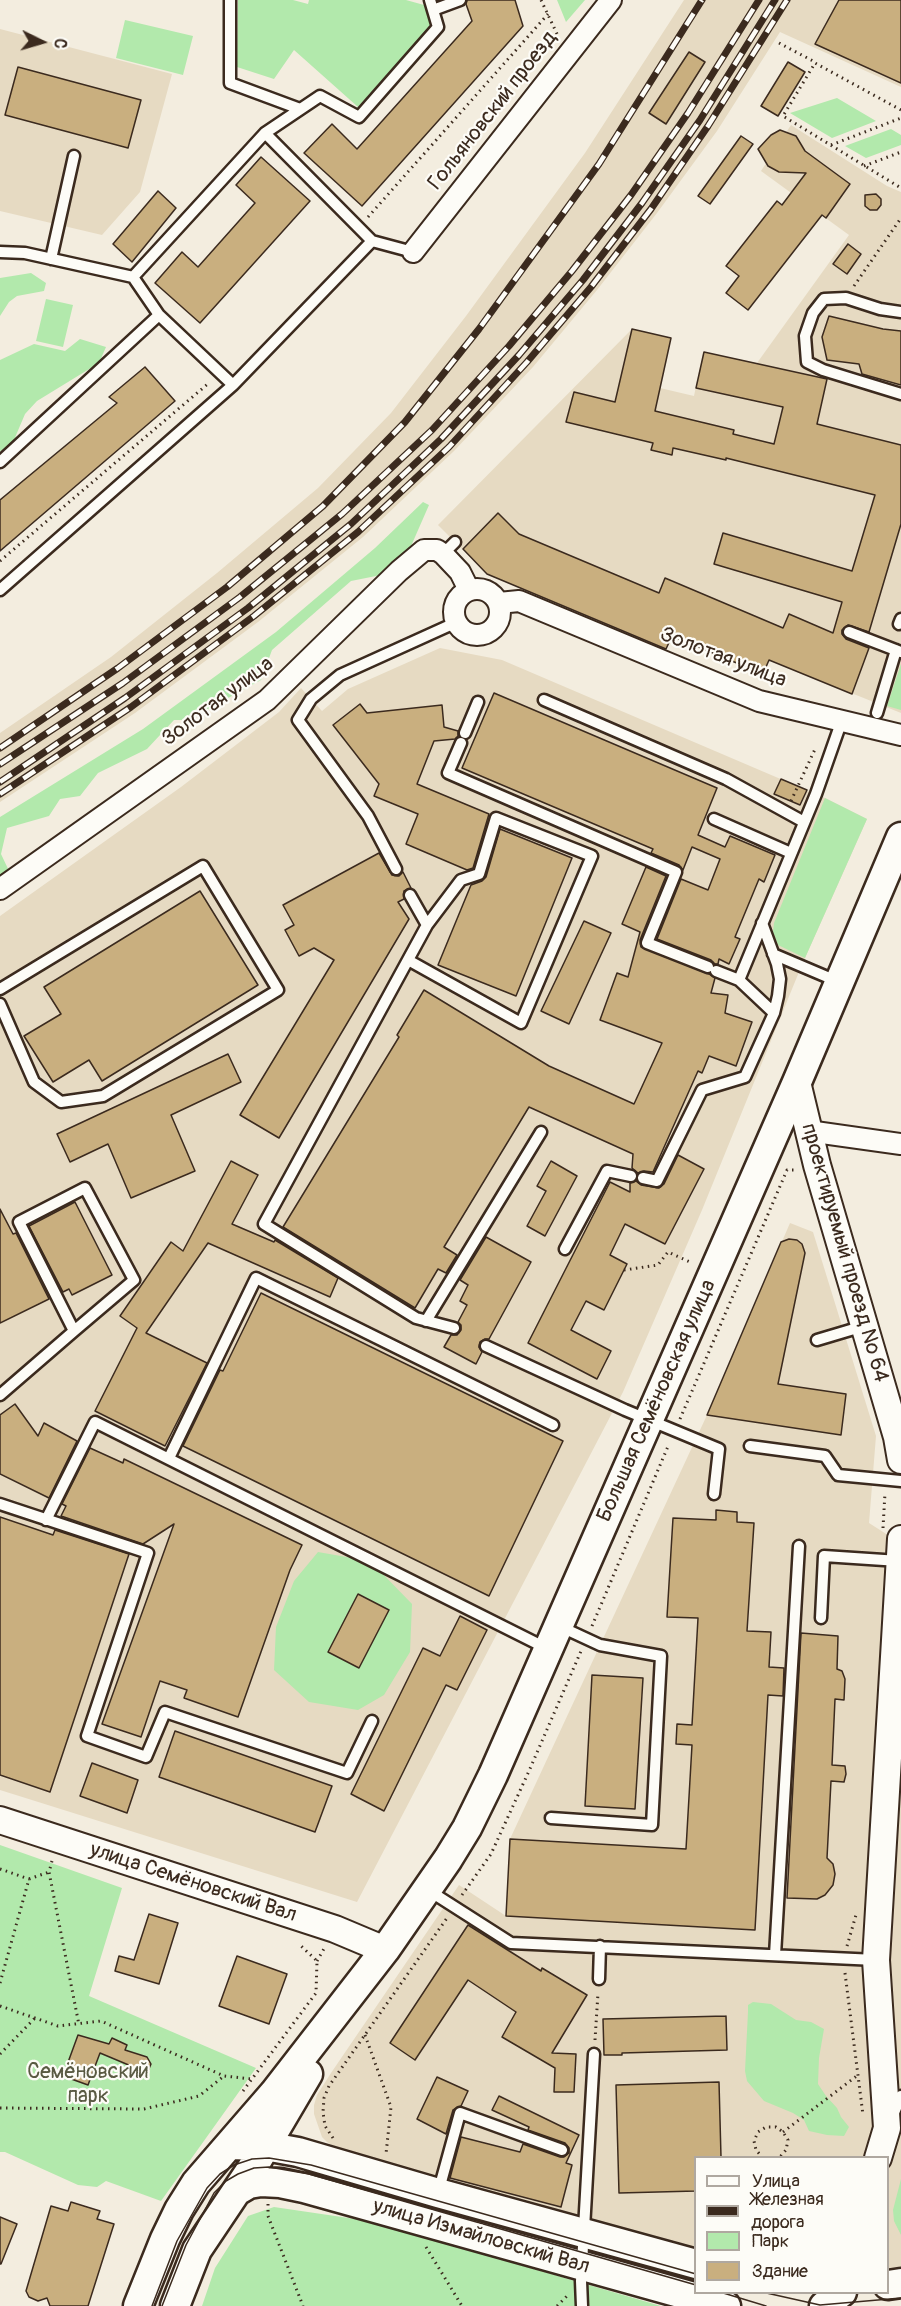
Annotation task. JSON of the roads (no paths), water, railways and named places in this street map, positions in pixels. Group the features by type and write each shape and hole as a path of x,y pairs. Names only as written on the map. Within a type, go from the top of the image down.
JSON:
{"main road":[{"name":"Большая Семёновская улица","path":"138,2306 154,2262 179,2210 196,2183 274,2093 385,1950 428,1890 467,1828 493,1775 797,1082 901,837"},
{"name":"Большая Семёновская улица","path":"175,2306 197,2250 248,2199 263,2150 385,1950"},
{"path":"274,2093 267,2112 263,2150 275,2197"},
{"name":"улица Измайловский Вал","path":"229,2145 298,2152 694,2263"},
{"name":"улица Измайловский Вал","path":"248,2199 249,2184 275,2197 581,2273 726,2306"},
{"path":"824,2306 841,2294"}],"street":[{"name":"Гольяновский проезд","path":"413,252 611,0"},
{"name":"Золотая улица","path":"0,889 267,700 399,571 424,550 449,548 469,590 478,588 487,590 499,603 519,601 759,702 901,735"},
{"path":"469,590 462,594 454,607 457,622 470,634 479,635 494,628 499,620 499,603"},
{"name":"проектируемый проезд № 64","path":"797,1082 808,1131 897,1437 901,1460"},
{"path":"808,1131 901,1144"},
{"path":"878,2156 875,2126 876,1960 889,1844 896,1715 894,1553"},
{"name":"улица Семёновский Вал","path":"0,1820 324,1926 362,1939 385,1950"}],"lane":[{"path":"230,0 230,83 300,109"},
{"path":"133,277 265,133 320,96 359,117 438,27 431,5 460,0"},
{"path":"265,133 372,241 413,252"},
{"path":"51,259 74,156"},
{"path":"0,590 233,386 372,241"},
{"path":"0,252 25,253 133,277 159,315 233,386"},
{"path":"901,312 879,309 846,298 824,299 813,313 805,336 807,362 823,370 901,394"},
{"path":"0,462 159,315"},
{"path":"396,869 368,816 298,720 311,699 340,675 457,622"},
{"path":"849,632 898,651 877,713"},
{"path":"544,700 726,779 804,822"},
{"path":"478,702 448,773 676,872 647,943 739,980 774,1013"},
{"path":"739,980 804,822 842,720"},
{"path":"408,960 521,1023 592,856 496,818 479,874 461,880 427,925 264,1224 416,1318 454,1328"},
{"path":"714,819 791,853"},
{"path":"0,989 203,866 278,990 103,1096 61,1102 34,1082 0,1004"},
{"path":"410,895 427,925"},
{"path":"643,1178 657,1181 702,1090 745,1077 774,1013 780,979 762,923"},
{"path":"773,954 839,982"},
{"path":"426,1321 541,1132"},
{"path":"565,1249 607,1171 631,1176"},
{"path":"0,1395 134,1280 85,1188 19,1222 74,1331"},
{"path":"169,1458 256,1278 553,1425"},
{"path":"817,1340 864,1326"},
{"path":"486,1346 648,1420 719,1449 714,1494"},
{"path":"46,1520 95,1422 553,1637 586,1638 600,1645 661,1656 652,1825 551,1818"},
{"path":"750,1446 825,1456 838,1475 901,1481"},
{"path":"0,1504 148,1553 87,1736 146,1757 165,1712 347,1773 372,1721"},
{"path":"776,1955 799,1546"},
{"path":"821,1618 824,1556 894,1553"},
{"path":"428,1890 511,1943 876,1960"},
{"path":"599,1979 600,1946"},
{"path":"582,2306 581,2273 594,2054"},
{"path":"875,2126 901,2096"},
{"path":"438,2193 460,2113 562,2151"}],"tram line":[{"path":"152,2306 177,2241 207,2188 220,2174 234,2165 252,2159 269,2158 311,2165 694,2273"},
{"path":"162,2306 186,2245 214,2193 226,2181 238,2174 254,2168 269,2167 309,2174 694,2284"},
{"path":"727,2294 766,2306"},
{"path":"771,2294 820,2305 901,2298"}],"railway":[{"path":"0,748 118,668 227,587 323,506 405,422 479,329 599,164 702,0"},
{"path":"0,764 123,683 240,597 342,514 432,430 509,346 572,271 631,195 688,113 759,0"},
{"path":"0,782 125,698 248,608 351,524 441,439 519,355 583,280 642,203 700,120 775,0"},
{"path":"0,794 131,707 254,616 358,532 449,447 527,362 591,287 651,209 708,126 787,0"}],"park label":[{"name":"Семёновский парк","path":"88,2085"}]}
